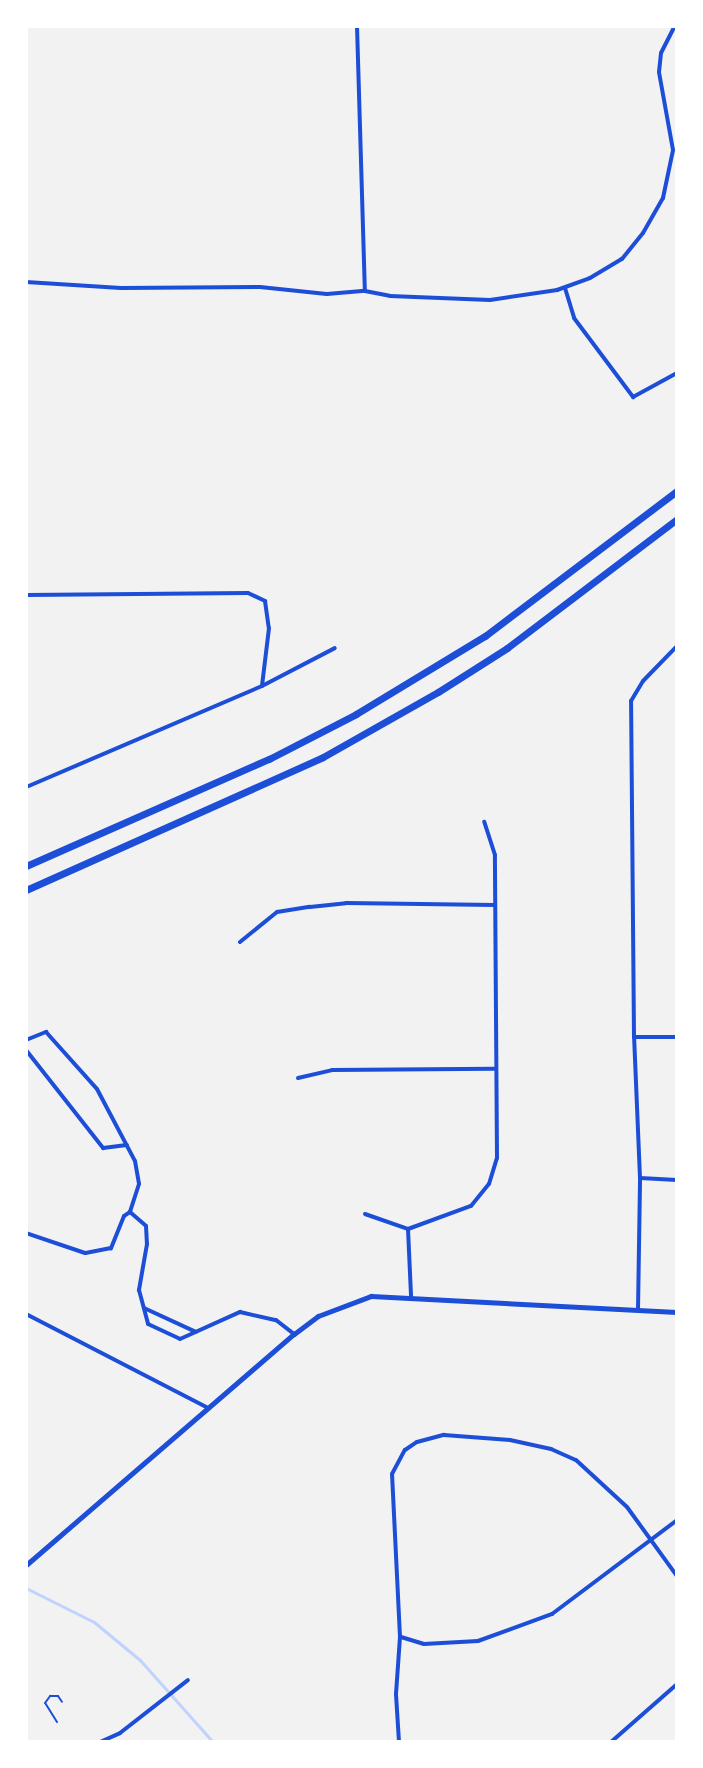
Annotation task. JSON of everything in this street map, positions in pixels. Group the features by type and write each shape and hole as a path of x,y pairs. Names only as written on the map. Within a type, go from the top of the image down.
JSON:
{"highway":[{"path":"26,866 254,765 356,714 441,665 519,612 677,491"},
{"path":"26,890 323,757 438,692 507,648 677,519"}],"street":[{"path":"357,26 365,291"},
{"path":"26,282 121,288 260,287 327,294 365,291 390,296 490,300 565,288 604,271 622,259 663,198 673,150 659,72 661,53 675,26"},
{"path":"565,288 574,318 633,397 677,373"},
{"path":"26,595 248,593 265,601 269,628 262,686"},
{"path":"638,1310 640,1178 634,1037 631,701 643,681 677,646"},
{"path":"26,787 262,686 335,648"},
{"path":"365,1214 408,1229 459,1213 471,1206 489,1184 497,1158 494,1069 495,855 484,822"},
{"path":"240,942 277,912 310,907 346,903 495,905"},
{"path":"26,1040 46,1032 97,1089 135,1161 139,1184 130,1212 124,1216 111,1248 85,1253 26,1233"},
{"path":"634,1037 677,1037"},
{"path":"26,1050 103,1148 127,1145"},
{"path":"298,1078 332,1070 494,1069"},
{"path":"640,1178 677,1180"},
{"path":"130,1212 146,1226 147,1244 139,1290 148,1324 180,1339 240,1312 276,1320 294,1334"},
{"path":"408,1229 411,1296"},
{"path":"27,1564 318,1316 371,1296 677,1312"},
{"path":"143,1308 196,1332"},
{"path":"26,1314 210,1409"},
{"path":"161,1331 166,1319"},
{"path":"399,1742 396,1694 400,1637 392,1474 405,1450 417,1442 444,1435 496,1439 524,1442 564,1454 588,1468 604,1483 677,1576"},
{"path":"400,1637 424,1644 478,1641 552,1614 677,1520"},
{"path":"100,1742 120,1733 188,1680"},
{"path":"611,1742 677,1684"}],"path":[{"path":"57,1722 45,1703 50,1696 58,1696 62,1702"}],"waterway":[{"path":"26,1588 94,1622 140,1660 213,1742"}]}
